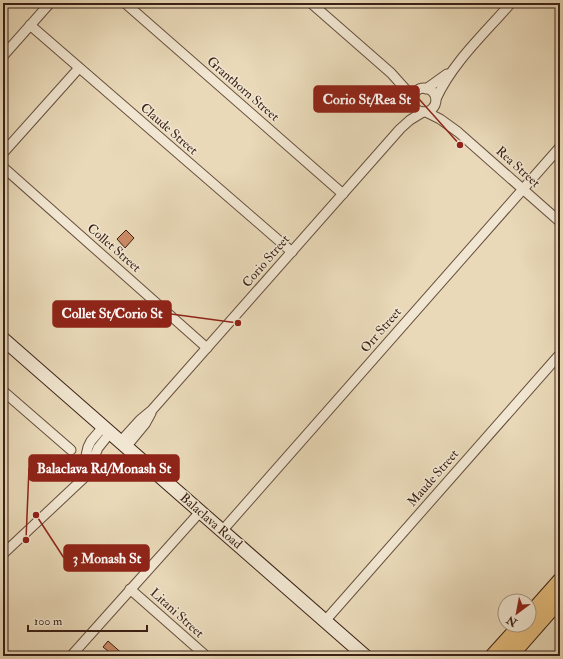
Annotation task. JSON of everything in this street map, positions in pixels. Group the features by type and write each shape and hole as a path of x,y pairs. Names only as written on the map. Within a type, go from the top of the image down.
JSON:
{"highway":[{"path":"537,607 560,581"},
{"path":"510,656 560,599"},
{"path":"493,656 514,633"}],"main road":[{"name":"Balaclava Road","path":"3,338 325,620 364,656"}],"street":[{"path":"3,56 50,3"},
{"name":"Granthorn Street","path":"125,3 343,194"},
{"path":"311,3 391,73 408,92 417,109 425,112 433,108 440,90 454,68 511,3"},
{"name":"Claude Street","path":"30,25 292,252"},
{"path":"3,153 78,68"},
{"path":"413,102 415,94 454,68"},
{"path":"391,73 406,83 433,92 436,100"},
{"name":"Rea Street","path":"436,100 444,116 458,132"},
{"name":"Corio Street","path":"400,129 413,102"},
{"name":"Corio Street","path":"3,554 86,476 98,448 140,420 152,410 400,129 410,120 425,112"},
{"name":"Rea Street","path":"425,112 440,119 458,132 560,222"},
{"name":"Orr Street","path":"222,531 560,147"},
{"name":"Collet Street","path":"3,168 207,348"},
{"name":"Maude Street","path":"325,620 560,354"},
{"path":"3,391 71,450"},
{"path":"71,656 200,512"},
{"name":"Litani Street","path":"130,589 206,656"}],"building":[{"path":"126,230 134,238 125,248 117,239"},
{"path":"108,641 125,656 103,656 108,651 103,647"}],"place":[{"name":"Corio St/Rea St","path":"460,145"},
{"name":"Collet St/Corio St","path":"238,323"},
{"name":"3 Monash St","path":"36,515"},
{"name":"Balaclava Rd/Monash St","path":"26,540"}]}
